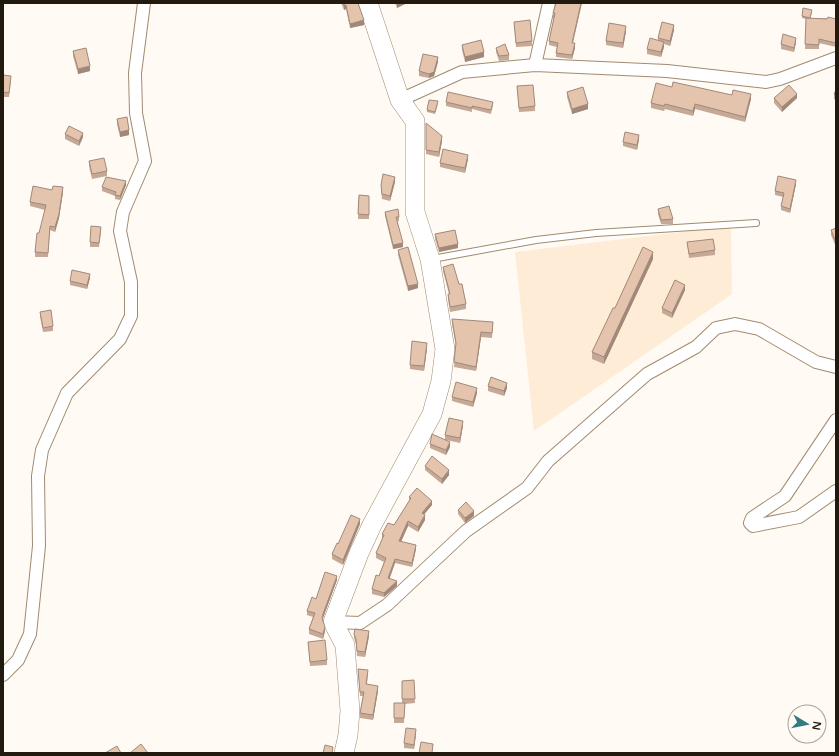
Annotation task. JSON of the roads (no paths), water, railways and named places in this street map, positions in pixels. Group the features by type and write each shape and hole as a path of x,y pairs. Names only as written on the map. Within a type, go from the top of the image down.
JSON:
{"main road":[{"path":"344,753 348,735 350,711 345,645 333,622 359,553 372,525 432,414 441,381 445,349 430,260 415,212 415,121 400,100 368,3"}],"street":[{"path":"3,675 18,660 30,634 39,546 38,476 42,450 68,393 120,339 130,316 131,282 120,231 123,212 145,161 136,113 135,73 144,3"},
{"path":"535,65 549,3"},
{"path":"400,100 462,72 535,65 667,71 766,82 780,79 836,58"},
{"path":"333,622 360,623 387,605 466,531 527,488 548,461 648,374 696,348 716,328 735,324 759,329 816,362 836,367"},
{"path":"836,420 785,496 752,518 750,523 753,526 799,517 836,491"}],"lane":[{"path":"430,260 536,240 596,234 756,223"}]}
